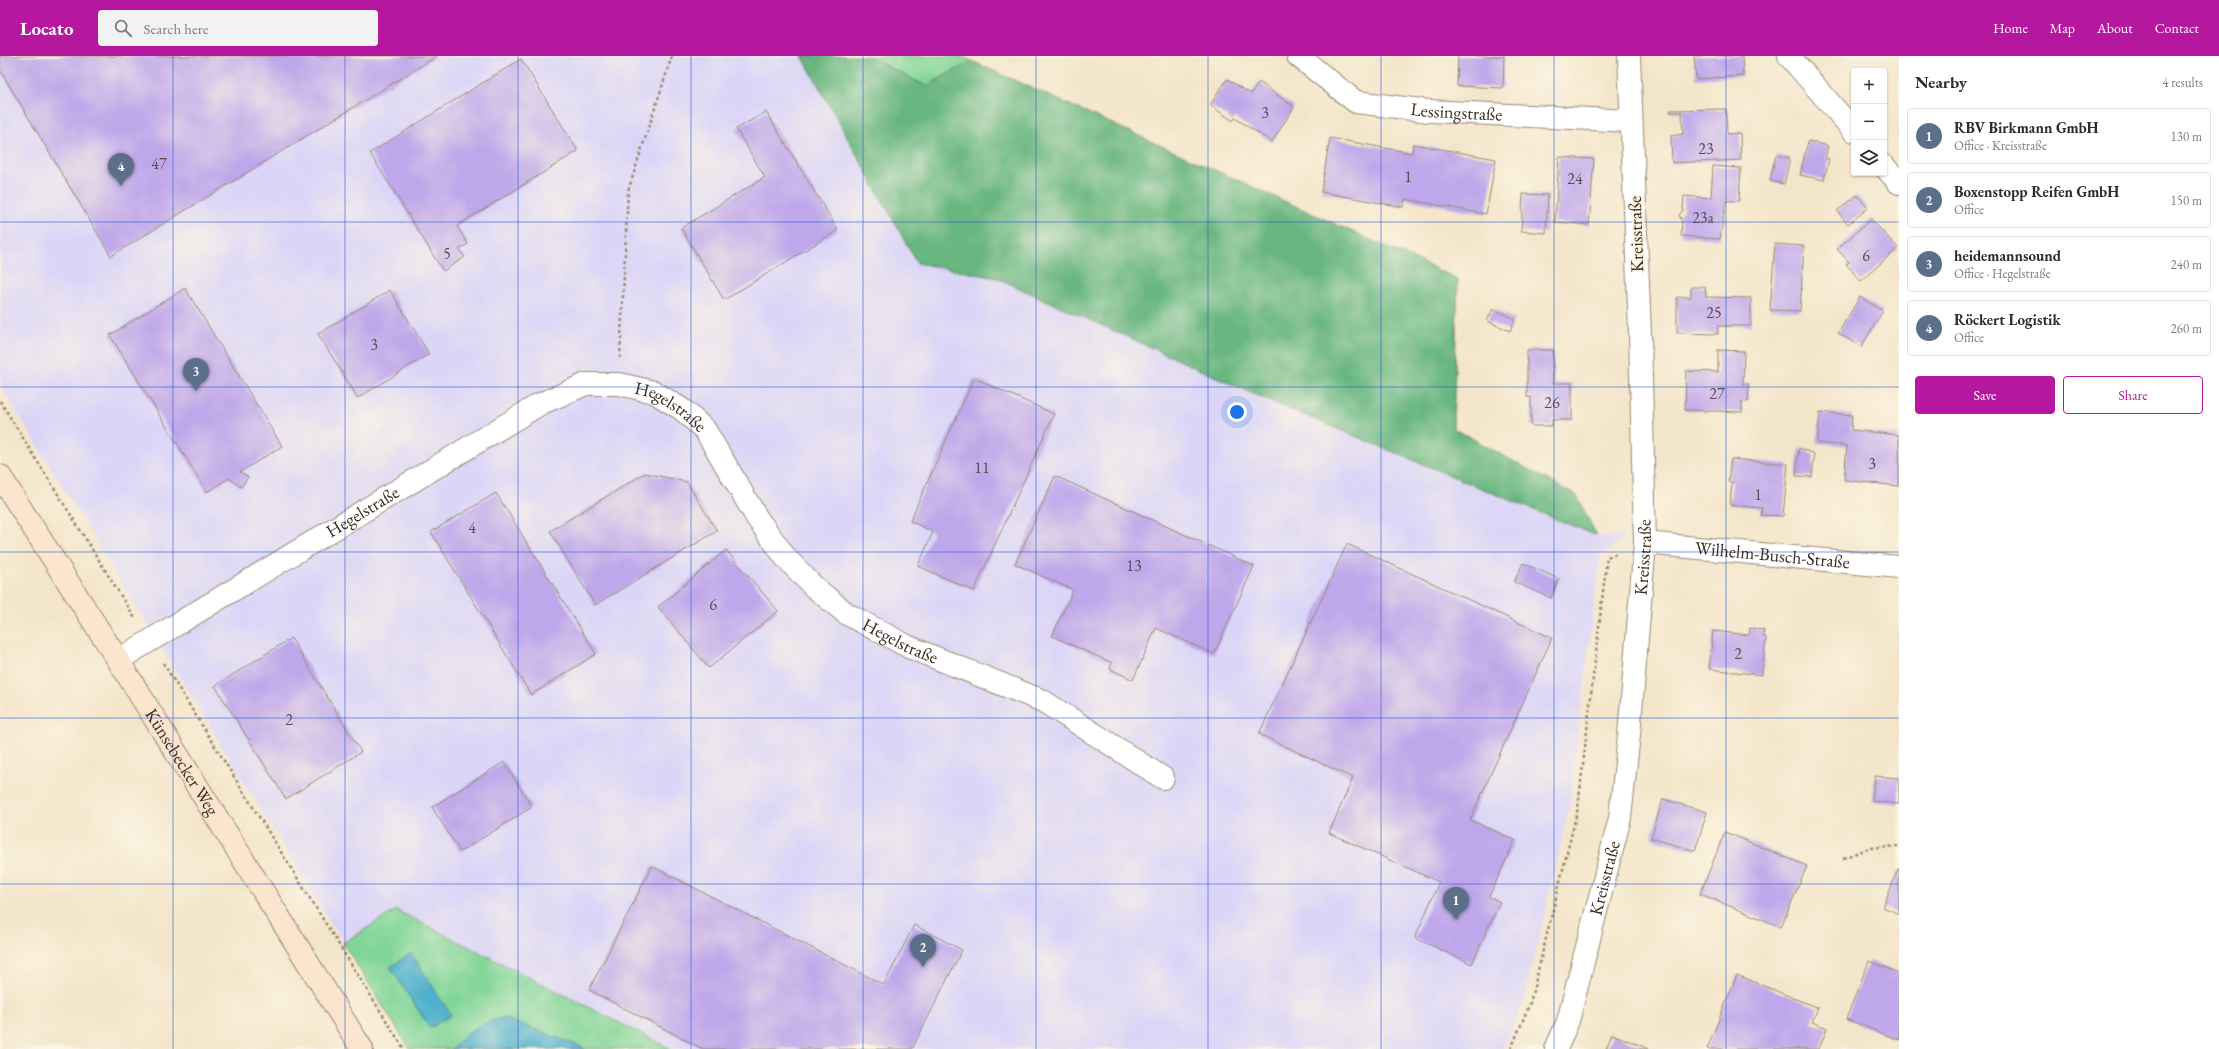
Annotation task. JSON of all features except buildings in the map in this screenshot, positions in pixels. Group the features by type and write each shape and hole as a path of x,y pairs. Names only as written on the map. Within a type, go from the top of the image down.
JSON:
{"street":[{"name":"Lessingstraße","path":"1298,56 1356,102 1429,111 1631,121"},
{"name":"Kreisstraße","path":"1556,1049 1568,1021 1620,818 1629,735 1645,543 1640,334 1629,56"},
{"path":"1789,56 1851,128"},
{"path":"1887,169 1899,183"},
{"name":"Hegelstraße","path":"118,660 150,642 540,404 586,384 619,384 654,392 683,410 705,430 757,518 786,558 814,587 847,614 909,647 1043,701 1164,778"},
{"name":"Künsebecker Weg","path":"0,476 118,660 362,1049"},
{"name":"Wilhelm-Busch-Straße","path":"1645,543 1899,567"}],"path":[{"path":"619,384 628,191 672,56"},
{"path":"0,401 404,1049"},
{"path":"1511,1049 1530,1003 1578,808 1607,557 1645,543"},
{"path":"1843,858 1870,848 1899,846"}],"shaded area":[{"path":"0,56 802,56 917,263 997,278 1260,397 1597,536 1625,538 1600,557 1569,808 1524,1001 1504,1049 671,1049 396,910 343,943 0,385"}],"green space":[{"path":"802,56 867,56 926,86 972,61 1458,279 1453,428 1577,496 1597,536 1260,397 997,278 917,263"},
{"path":"867,56 960,56 972,61 926,86"},
{"path":"396,910 671,1049 410,1049 343,943"}],"water":[{"path":"411,953 451,1015 430,1028 390,967"},
{"path":"503,1018 585,1049 452,1049 463,1037 474,1029 487,1022"}],"place":[{"name":"Röckert Logistik","path":"121,186"},
{"name":"heidemannsound","path":"196,391"},
{"name":"RBV Birkmann GmbH","path":"1456,920"},
{"name":"Boxenstopp Reifen GmbH","path":"923,967"}]}
